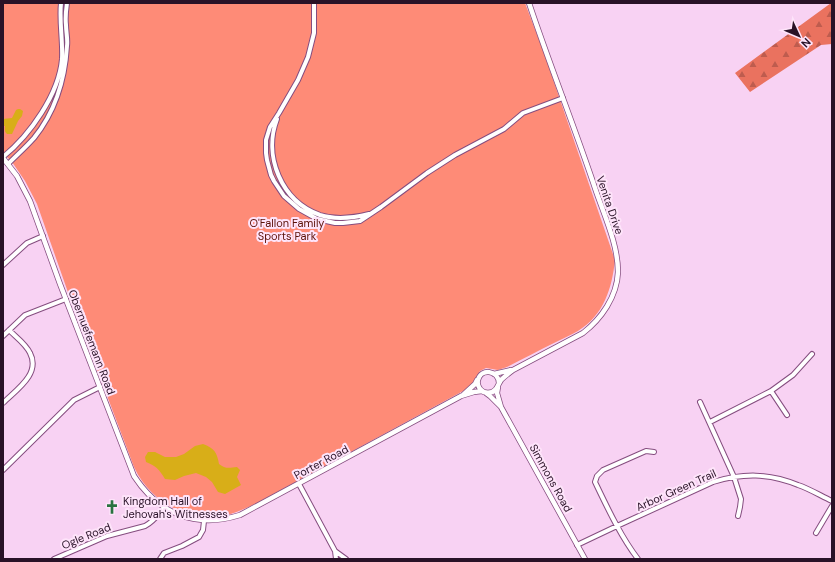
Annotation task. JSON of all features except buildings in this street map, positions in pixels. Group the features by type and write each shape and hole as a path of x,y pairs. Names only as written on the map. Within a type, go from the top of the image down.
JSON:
{"street":[{"path":"3,158 34,125 46,105 58,79 62,61 60,16 62,3"},
{"path":"8,164 35,137 54,103 63,77 66,56 67,3"},
{"path":"314,3 314,33 308,57 298,80 270,127 266,140 266,153 271,175 284,196 291,204 317,219 326,222 343,223 360,221 427,173 455,155 504,129 523,113 563,98"},
{"name":"Venita Drive","path":"494,374 513,370 582,333 591,326 607,307 616,284 618,273 614,244 529,3"},
{"name":"Obernuefemann Road","path":"3,158 17,176 30,201 134,476 141,487 152,498 164,508 182,516"},
{"path":"3,265 27,243 43,236"},
{"path":"3,336 25,315 66,299"},
{"path":"3,403 27,380 31,374 33,366 30,353 27,348 9,330"},
{"path":"710,422 771,391 793,375 812,354"},
{"name":"Venita Drive","path":"498,385 513,370"},
{"path":"486,372 494,374 497,377 498,385 492,392 484,392 478,386 478,379 486,372"},
{"name":"Porter Road","path":"461,396 475,384 478,379"},
{"name":"Simmons Road","path":"498,385 497,393 501,407"},
{"path":"3,470 74,400 100,387"},
{"path":"771,391 787,415"},
{"name":"Porter Road","path":"182,516 204,521 240,515 461,396 474,392 484,392"},
{"name":"Simmons Road","path":"484,392 493,398 501,407 585,559"},
{"path":"700,402 734,477 741,499 738,516"},
{"path":"638,559 630,549 594,482 603,470 646,451 654,452"},
{"name":"Arbor Green Trail","path":"577,545 713,482 734,477 752,475 781,479 799,485 832,501"},
{"path":"298,484 335,551 336,559"},
{"path":"816,533 832,506"},
{"name":"Ogle Road","path":"54,559 108,536 145,526 155,519 164,508"},
{"path":"160,559 164,553 199,537 203,530 204,521"},
{"path":"335,551 346,559"}],"green space":[{"name":"O'Fallon Family Sports Park","path":"3,3 525,3 544,53 615,260 612,281 605,300 594,317 587,325 578,331 507,367 498,370 486,368 480,371 473,383 465,390 253,505 230,514 212,517 184,513 160,500 141,479 134,467 70,298 37,204 25,181 12,162 3,153"},
{"path":"831,3 832,44 821,45 750,92 735,73"}],"shaded area":[{"path":"18,109 23,111 22,116 12,134 7,134 5,131 5,126 3,126 3,119 12,118"},
{"path":"203,444 210,447 214,451 221,466 227,468 237,467 240,470 237,477 241,485 225,494 218,492 212,482 206,477 196,473 175,480 165,479 157,468 146,462 145,457 148,452 155,452 165,457 176,457 184,454 195,446"}],"place":[{"name":"Kingdom Hall of Jehovah's Witnesses","path":"112,507"}]}
